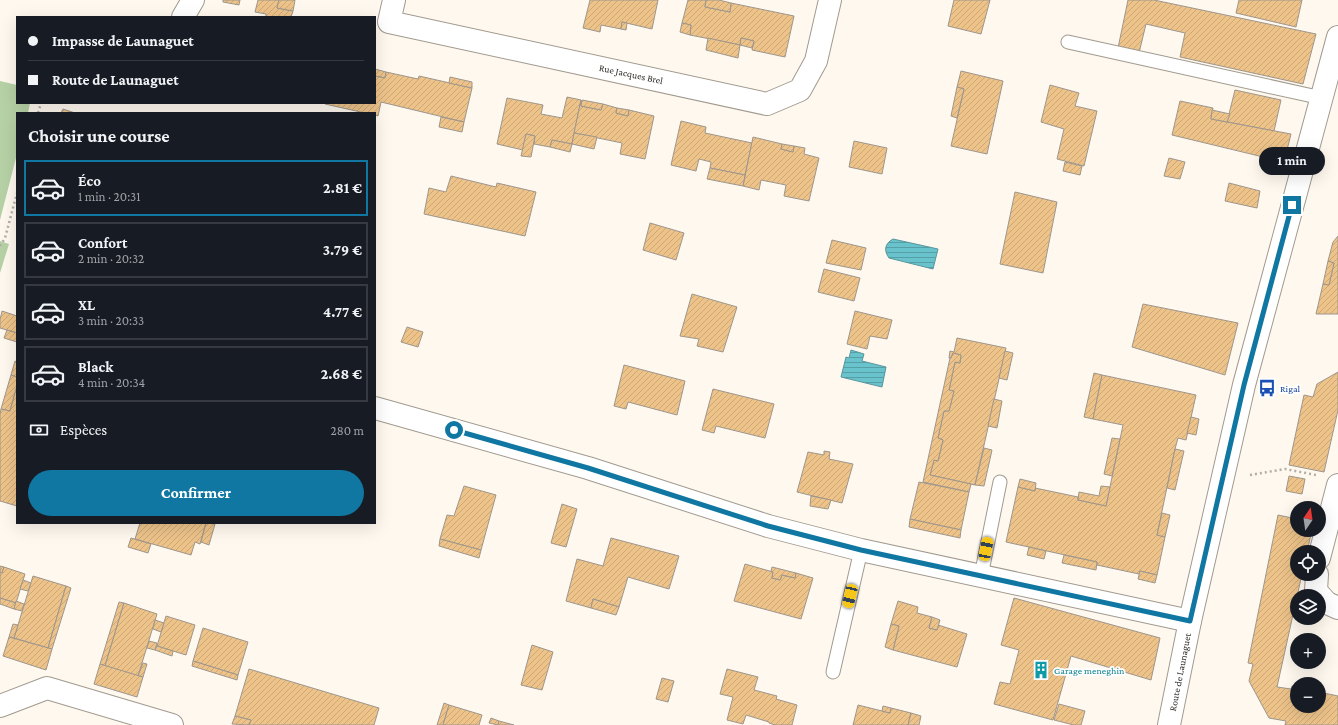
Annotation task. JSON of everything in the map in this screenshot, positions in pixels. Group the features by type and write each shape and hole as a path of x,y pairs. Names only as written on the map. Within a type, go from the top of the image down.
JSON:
{"street":[{"path":"184,16 192,0"},
{"name":"Rue Jacques Brel","path":"394,0 389,22 767,104 800,90 816,61 830,0"},
{"name":"Route de Launaguet","path":"1169,725 1190,621 1244,385 1338,37"},
{"path":"376,408 588,468 768,526 861,550 1190,621"},
{"path":"1322,545 1338,485"},
{"path":"1317,581 1316,591 1327,604 1338,608"},
{"path":"0,706 47,688 172,725"}],"lane":[{"path":"1068,42 1322,98"},
{"path":"980,576 1000,482"},
{"path":"833,672 861,550"}],"path":[{"path":"0,246 5,238 16,197"},
{"path":"1246,476 1285,469 1318,475"}],"green space":[{"path":"0,81 16,85 16,104 30,104 28,112 16,112 16,158 0,220"},
{"path":"0,241 9,244 0,273"}],"water":[{"path":"893,239 938,249 933,269 889,258 886,253 886,245"},
{"path":"851,350 864,354 862,361 886,367 882,387 841,377 846,357 849,358"}],"building":[{"path":"223,0 240,0 239,5 223,2"},
{"path":"258,0 279,0 277,8 293,11 291,16 266,16 266,14 255,12"},
{"path":"279,0 295,0 293,11 277,8"},
{"path":"590,0 658,0 652,29 622,22 621,29 601,25 600,32 583,28"},
{"path":"688,0 706,0 705,7 730,12 731,3 794,16 785,57 752,50 754,41 741,38 740,45 690,35 691,25 682,23"},
{"path":"706,0 719,0 731,3 730,12 705,7"},
{"path":"954,0 990,0 981,34 948,26"},
{"path":"1128,0 1154,0 1316,34 1303,84 1180,57 1185,33 1146,24 1139,53 1118,48"},
{"path":"1239,0 1302,0 1296,27 1236,13"},
{"path":"622,22 627,23 626,30 621,29"},
{"path":"682,23 691,25 690,35 680,32"},
{"path":"708,38 740,45 738,58 706,50"},
{"path":"741,38 754,41 752,48 740,45"},
{"path":"376,69 386,72 385,78 376,76"},
{"path":"961,71 1003,81 987,154 951,146 964,89 957,87"},
{"path":"386,72 418,79 419,76 472,88 464,122 381,102 378,116 376,115 376,112 361,112 325,104 376,104 376,76 385,78"},
{"path":"450,77 472,82 472,88 449,83"},
{"path":"1050,85 1079,93 1075,106 1097,111 1084,166 1057,159 1064,129 1041,122"},
{"path":"957,87 964,89 957,118 951,116"},
{"path":"1235,90 1281,100 1274,131 1227,122"},
{"path":"567,97 581,100 572,144 552,140 550,147 534,144 535,136 526,134 523,150 497,144 507,98 543,105 541,114 562,118"},
{"path":"581,100 581,106 601,110 603,104 617,108 616,113 628,116 629,110 654,116 645,159 620,154 622,143 574,133"},
{"path":"582,100 603,104 601,110 581,106"},
{"path":"1180,101 1213,108 1211,119 1291,134 1284,162 1172,135"},
{"path":"617,108 629,110 628,116 616,113"},
{"path":"63,109 72,112 62,112"},
{"path":"1212,110 1230,114 1227,122 1211,119"},
{"path":"441,117 464,122 462,132 439,127"},
{"path":"681,121 706,127 705,133 752,143 745,175 710,168 711,162 699,159 696,171 671,165"},
{"path":"574,133 597,137 594,149 572,144"},
{"path":"526,134 535,136 531,157 521,156"},
{"path":"753,137 782,144 781,149 793,152 794,146 805,148 804,154 819,158 809,201 784,196 786,185 761,180 759,190 743,186"},
{"path":"552,140 572,144 570,152 550,147"},
{"path":"854,141 887,148 882,174 849,167"},
{"path":"782,144 794,146 793,152 781,149"},
{"path":"1169,158 1185,162 1180,179 1164,176"},
{"path":"1065,162 1082,166 1080,175 1063,171"},
{"path":"710,168 745,175 743,186 707,179"},
{"path":"451,176 496,187 497,183 536,192 525,236 424,214 429,188 446,192"},
{"path":"1229,183 1260,191 1257,208 1225,201"},
{"path":"1015,192 1057,202 1043,273 1000,264"},
{"path":"650,223 684,233 676,260 643,250"},
{"path":"1338,236 1338,314 1316,314 1323,284 1329,285 1334,263 1328,261 1333,242"},
{"path":"832,240 866,248 861,270 826,263"},
{"path":"1328,261 1334,263 1329,285 1323,284"},
{"path":"824,269 860,278 854,301 818,292"},
{"path":"692,294 737,307 723,352 697,346 699,339 680,336"},
{"path":"1143,304 1238,323 1225,375 1132,347"},
{"path":"2,311 16,316 16,333 0,328"},
{"path":"855,311 892,320 887,339 870,336 867,349 847,344"},
{"path":"407,327 423,332 418,347 401,342"},
{"path":"7,330 16,333 16,342 4,338"},
{"path":"957,338 1006,348 975,485 930,475 934,460 938,461 943,440 938,438 944,411 949,411 954,391 949,390 955,362 960,363 961,355 953,353 951,358 949,358 950,351 954,352"},
{"path":"1005,351 1013,353 1007,380 999,378"},
{"path":"953,353 961,355 960,363 955,362 949,390 954,391 949,411 944,411 938,438 943,440 938,461 934,460 930,475 971,484 969,492 923,482 950,358"},
{"path":"15,361 16,377 11,375"},
{"path":"624,365 685,381 677,415 628,402 626,409 614,406"},
{"path":"1338,372 1338,410 1324,472 1289,465 1304,395 1313,397 1317,384"},
{"path":"1094,373 1102,375 1093,419 1084,417"},
{"path":"11,375 16,377 16,390 10,411 1,409"},
{"path":"1102,375 1196,395 1186,440 1178,438 1175,449 1157,535 1165,537 1157,575 1140,571 1139,574 1097,565 1097,562 1006,542 1018,487 1035,491 1035,488 1078,497 1078,500 1106,506 1123,425 1093,419"},
{"path":"713,389 774,404 765,438 716,426 714,433 702,430"},
{"path":"16,390 16,506 0,501 0,414 1,409 10,411"},
{"path":"994,399 1002,401 997,428 988,426"},
{"path":"1191,417 1199,419 1196,435 1187,433"},
{"path":"1112,438 1120,439 1112,476 1104,474"},
{"path":"984,448 992,450 984,486 975,485"},
{"path":"1175,449 1184,451 1175,490 1167,488"},
{"path":"824,451 830,452 829,459 853,464 842,503 797,492 808,452 824,455"},
{"path":"1289,476 1305,479 1302,494 1286,491"},
{"path":"1020,479 1036,483 1035,491 1018,487"},
{"path":"919,482 969,492 961,530 910,519"},
{"path":"464,486 496,495 481,550 440,539 447,515 454,516"},
{"path":"1101,486 1110,487 1106,506 1078,500 1079,492 1099,496"},
{"path":"811,496 831,500 828,509 810,506"},
{"path":"562,504 577,509 566,547 551,543"},
{"path":"1162,513 1170,515 1165,537 1157,535"},
{"path":"1278,515 1290,518 1290,537 1310,537 1309,545 1290,545 1290,581 1300,581 1299,589 1290,589 1291,625 1277,687 1290,689 1290,713 1326,713 1326,693 1338,696 1338,725 1285,725 1286,721 1269,718 1249,681 1253,664 1248,663"},
{"path":"910,519 961,530 960,538 909,527"},
{"path":"140,524 206,524 200,544 195,542 191,555 135,539"},
{"path":"206,524 215,524 209,545 201,542"},
{"path":"131,538 151,544 148,553 128,547"},
{"path":"611,538 679,556 669,589 628,577 619,607 593,599 591,608 566,601 577,559 603,566"},
{"path":"440,539 481,550 479,558 439,546"},
{"path":"1029,547 1046,551 1044,559 1027,555"},
{"path":"1064,555 1097,562 1096,570 1062,563"},
{"path":"745,564 773,572 772,578 780,580 782,575 795,578 796,573 813,578 801,619 734,601"},
{"path":"0,566 4,567 2,573 0,572"},
{"path":"4,567 25,574 16,603 0,598 0,572 2,573"},
{"path":"772,567 796,573 795,578 782,575 780,580 772,578"},
{"path":"1140,571 1157,575 1155,583 1138,579"},
{"path":"33,576 66,586 48,648 14,638"},
{"path":"23,580 31,583 28,591 20,589"},
{"path":"66,586 71,588 52,649 48,648"},
{"path":"0,598 16,603 14,609 0,604"},
{"name":"Garage meneghin","path":"1014,598 1160,638 1151,680 1071,656 1053,720 994,704 1000,682 1010,684 1019,650 1001,645"},
{"path":"593,599 619,607 616,615 591,608"},
{"path":"16,601 24,604 22,611 14,609"},
{"path":"898,601 918,607 917,613 932,617 929,628 937,630 938,625 967,634 957,667 893,650 899,626 891,624"},
{"path":"119,602 124,603 105,666 100,664"},
{"path":"124,603 157,614 138,676 105,666"},
{"path":"166,616 195,625 186,655 157,646"},
{"path":"932,617 940,620 937,630 929,628"},
{"path":"155,620 164,623 161,632 153,629"},
{"path":"13,624 18,625 14,638 9,637"},
{"path":"891,624 899,626 893,650 885,647"},
{"path":"203,628 248,642 238,675 193,661"},
{"path":"9,637 52,649 46,670 3,656"},
{"path":"149,641 157,643 155,650 147,648"},
{"path":"532,645 553,652 542,690 521,685"},
{"path":"157,646 173,651 172,656 155,650"},
{"path":"193,661 238,675 237,680 192,666"},
{"path":"143,663 147,664 143,677 138,676"},
{"path":"100,664 143,677 137,697 94,684"},
{"path":"249,669 379,708 374,725 249,725 251,720 235,716"},
{"path":"727,669 758,677 754,690 777,696 776,699 797,705 792,725 775,725 746,715 743,724 727,720 733,697 720,694"},
{"path":"662,678 674,681 668,702 656,699"},
{"path":"444,703 449,705 443,725 437,725"},
{"path":"1059,704 1085,711 1081,725 1074,725 1054,720"},
{"path":"449,705 482,715 479,725 443,725"},
{"path":"858,705 890,713 891,708 911,713 908,725 853,725"},
{"path":"883,706 891,708 890,713 882,711"},
{"path":"911,713 921,716 919,725 908,725"},
{"path":"235,716 251,720 249,725 232,724"},
{"path":"491,718 499,721 498,725 489,723"},
{"path":"499,721 514,725 498,725"}],"place":[{"name":"Rigal","path":"1267,388"},
{"name":"Garage meneghin","path":"1041,670"}],"route":[{"path":"454,430 588,468 768,526 861,550 1190,621 1244,385 1292,205"}]}
